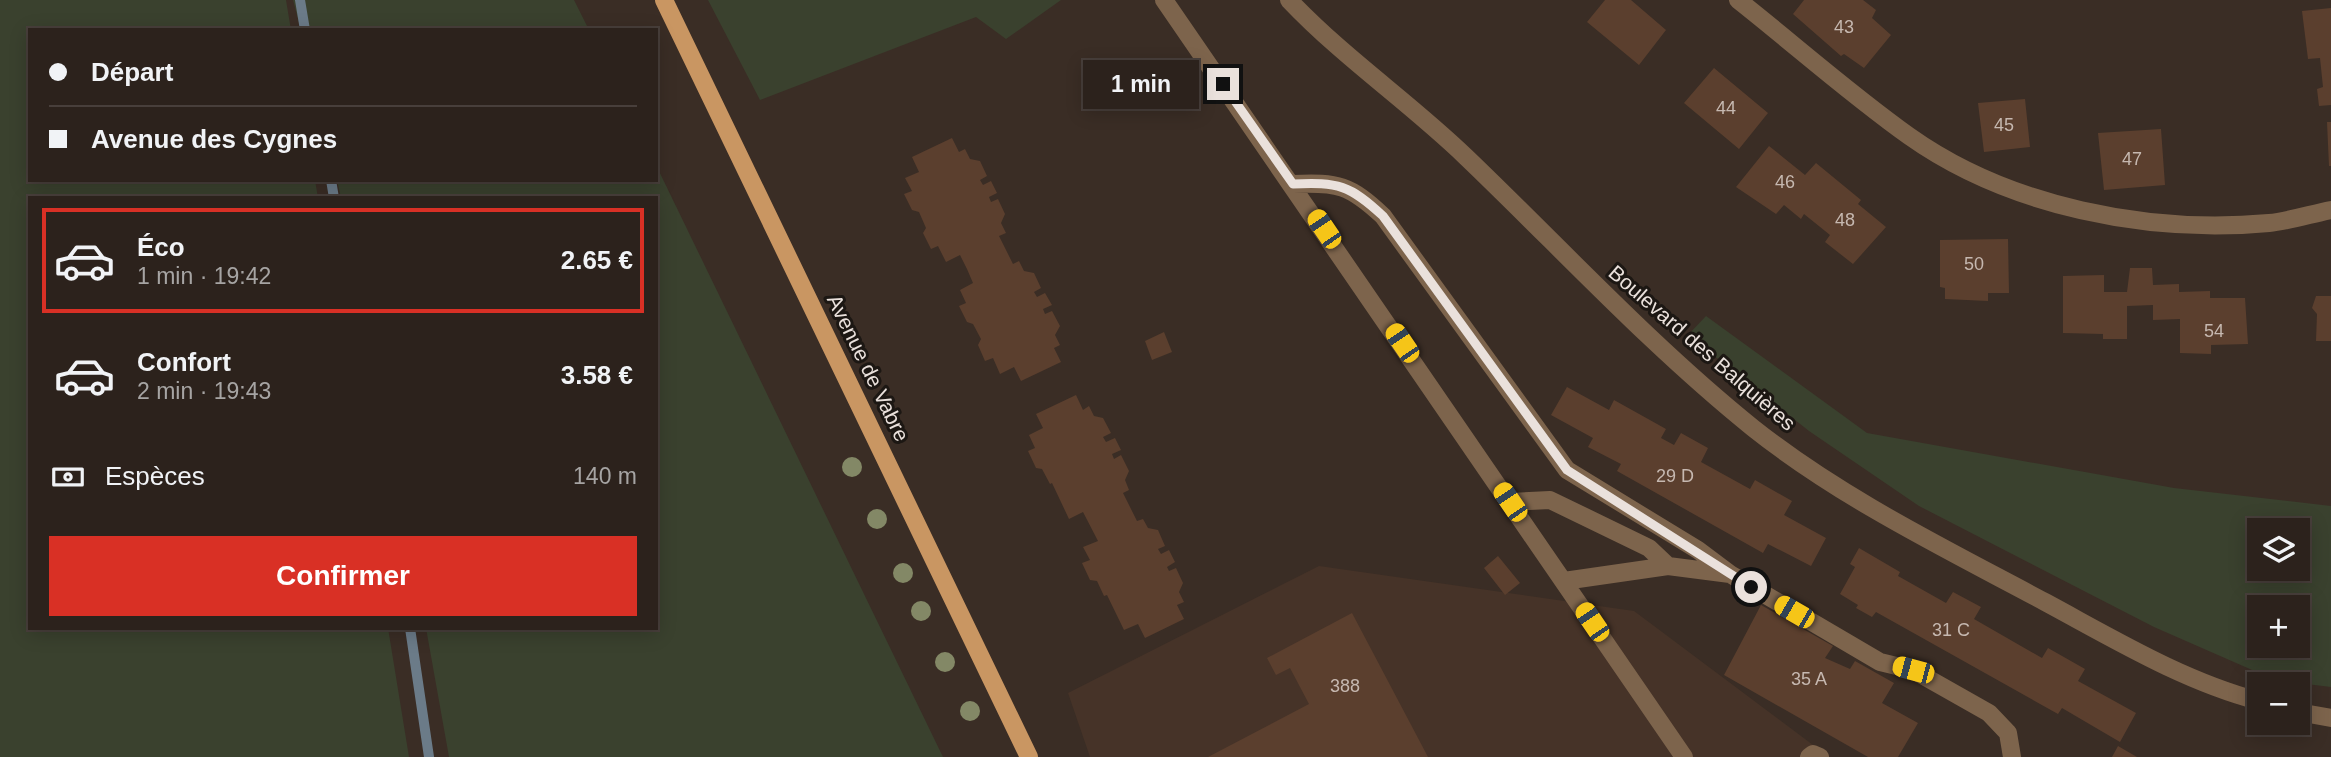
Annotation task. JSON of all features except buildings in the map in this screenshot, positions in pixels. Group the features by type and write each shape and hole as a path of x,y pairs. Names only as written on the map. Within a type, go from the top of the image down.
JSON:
{"main road":[{"name":"Avenue de Vabre","path":"664,0 1029,757"}],"street":[{"path":"1164,0 1293,184 1684,757"},
{"name":"Boulevard des Balquières","path":"1289,0 1326,40 1464,155 1597,289 1754,428 1841,490 2030,594 2160,663 2247,698"},
{"path":"1738,0 1910,137 1977,174 2040,201 2144,223 2269,223 2331,210"},
{"path":"1293,184 1321,183 1356,191 1383,216 1567,470 1698,550 1730,575 1880,662 1913,670 1989,713 2008,733 2012,757"},
{"path":"1510,502 1550,500 1649,548 1668,566"},
{"path":"1564,581 1668,566 1730,575"},
{"path":"2310,714 2331,718"},
{"path":"1809,757 1813,754 1819,757"}],"shaded area":[{"path":"1319,566 1634,611 1829,757 1090,757 1068,693"}],"green space":[{"path":"0,0 286,0 291,28 28,28 28,182 315,182 318,196 28,196 28,630 388,630 409,757 0,757"},
{"path":"293,0 574,0 588,28 300,28"},
{"path":"708,0 1061,0 1006,39 976,17 760,100"},
{"path":"658,169 943,757 449,757 426,630 658,630 658,196 341,196 337,182 658,182"},
{"path":"1706,316 1867,433 2174,488 2331,506 2331,687 2310,684 2310,672 2257,672 2154,627 1919,506 1809,431 1688,335"}],"waterway":[{"path":"300,0 305,28"},
{"path":"331,182 334,196"},
{"path":"410,630 429,757"}],"route":[{"path":"1223,84 1293,184 1321,183 1356,191 1383,216 1567,470 1698,550 1730,575 1751,587"}]}
